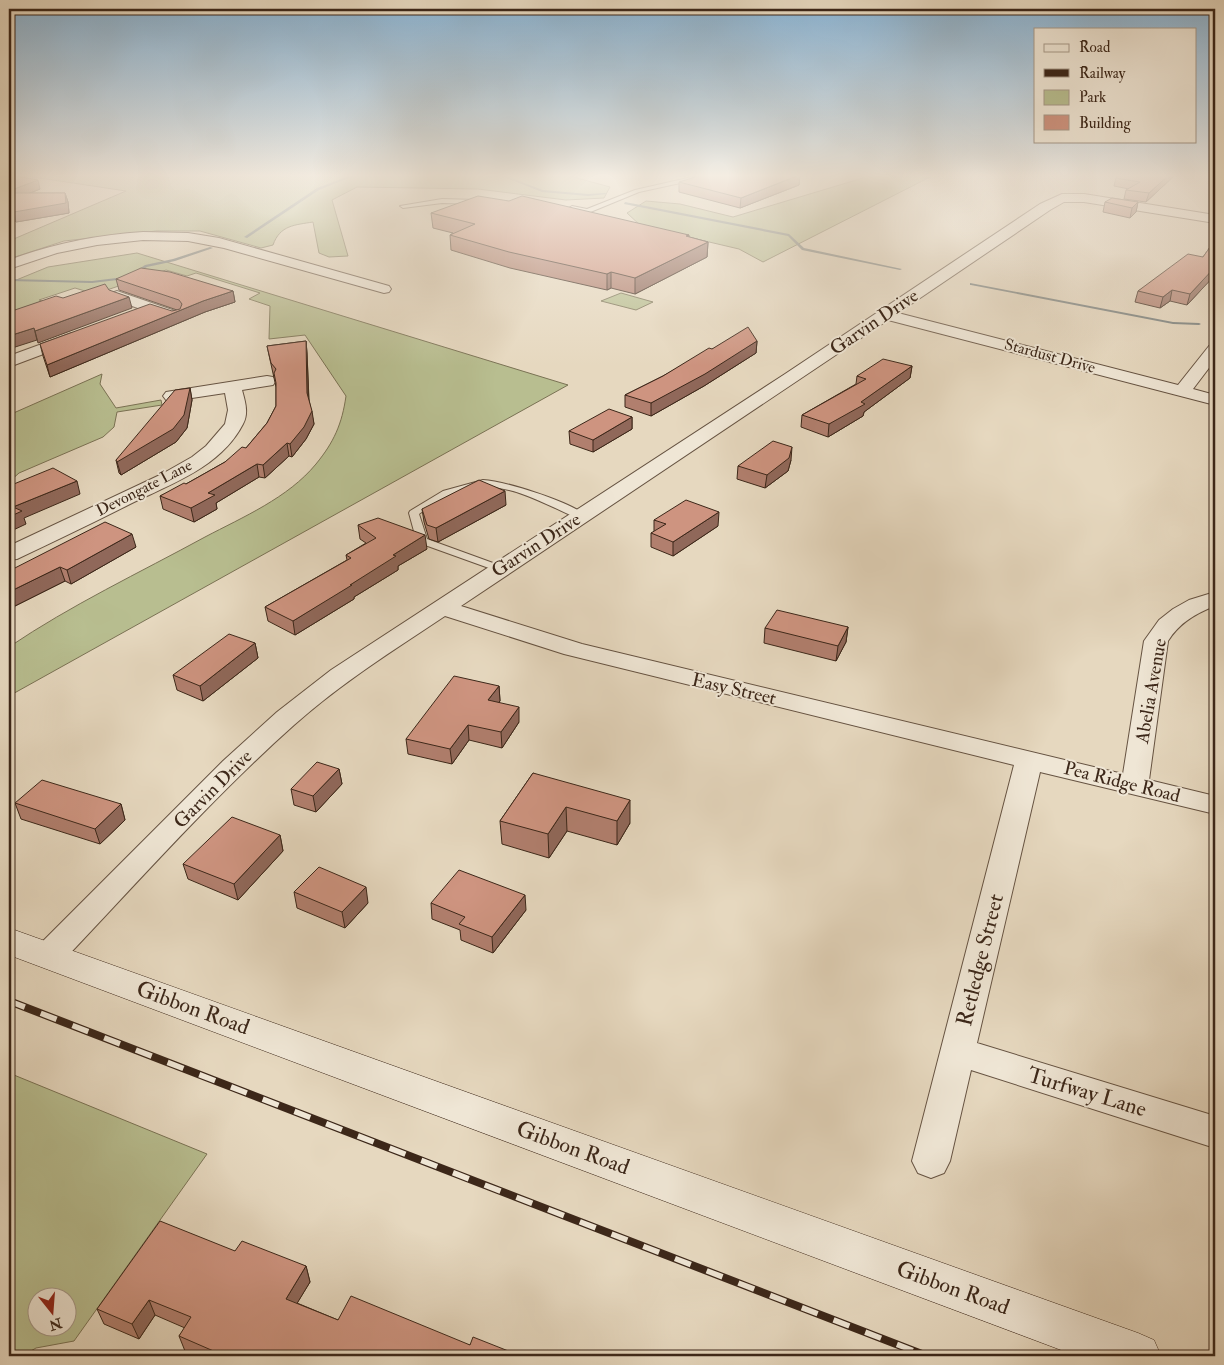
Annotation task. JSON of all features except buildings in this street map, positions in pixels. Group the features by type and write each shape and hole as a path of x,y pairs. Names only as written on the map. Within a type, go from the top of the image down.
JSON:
{"main road":[{"name":"Gibbon Road","path":"9,940 1138,1356"}],"street":[{"path":"9,265 42,253 91,241 115,239"},
{"path":"198,239 225,244 384,289"},
{"name":"Garvin Drive","path":"49,956 233,767 286,718 347,670 998,239"},
{"path":"117,296 175,316"},
{"path":"127,316 150,308"},
{"name":"Stardust Drive","path":"885,314 1215,400"},
{"path":"9,362 89,331"},
{"path":"1183,391 1215,349"},
{"path":"172,396 267,381"},
{"name":"Devongate Lane","path":"9,554 174,476 210,452 224,439 235,422 236,413 232,386"},
{"name":"Abelia Avenue","path":"1135,785 1156,641 1168,623 1177,615 1215,599"},
{"name":"Easy Street","path":"441,607 602,656 1029,759"},
{"name":"Pea Ridge Road","path":"1029,759 1215,805"},
{"name":"Retledge Street","path":"931,1161 1029,759"},
{"name":"Turfway Lane","path":"958,1052 1215,1132"}],"lane":[{"path":"422,540 414,513 448,491 484,483 504,486 581,516"},
{"path":"404,534 500,568"}],"green space":[{"path":"14,239 85,239 64,241 9,259 9,241"},
{"path":"228,239 276,239 273,245 261,248"},
{"path":"316,239 343,239 348,256 329,257 319,253"},
{"path":"695,239 809,239 763,262 739,249"},
{"path":"137,253 568,385 9,696 9,647 81,603 279,497 305,476 316,464 328,448 342,415 346,396 305,335 269,339 270,306 249,299 260,293 196,273 187,276 166,270 95,294 75,288 39,300 48,303 9,317 9,283 48,267"},
{"path":"621,293 653,302 636,310 601,301"},
{"path":"102,374 100,384 116,408 161,400 162,405 117,412 114,427 103,437 19,473 9,482 9,415"},
{"path":"9,1073 207,1154 78,1335 78,1288 28,1288 28,1338 76,1338 74,1341 36,1348 22,1356 9,1356"}],"waterway":[{"path":"793,239 803,249 900,269"},
{"path":"135,273 146,266 174,260 211,248"},
{"path":"9,280 92,282 125,278"},
{"path":"971,284 1173,323 1199,324"}],"railway":[{"path":"9,1001 927,1356"}]}
